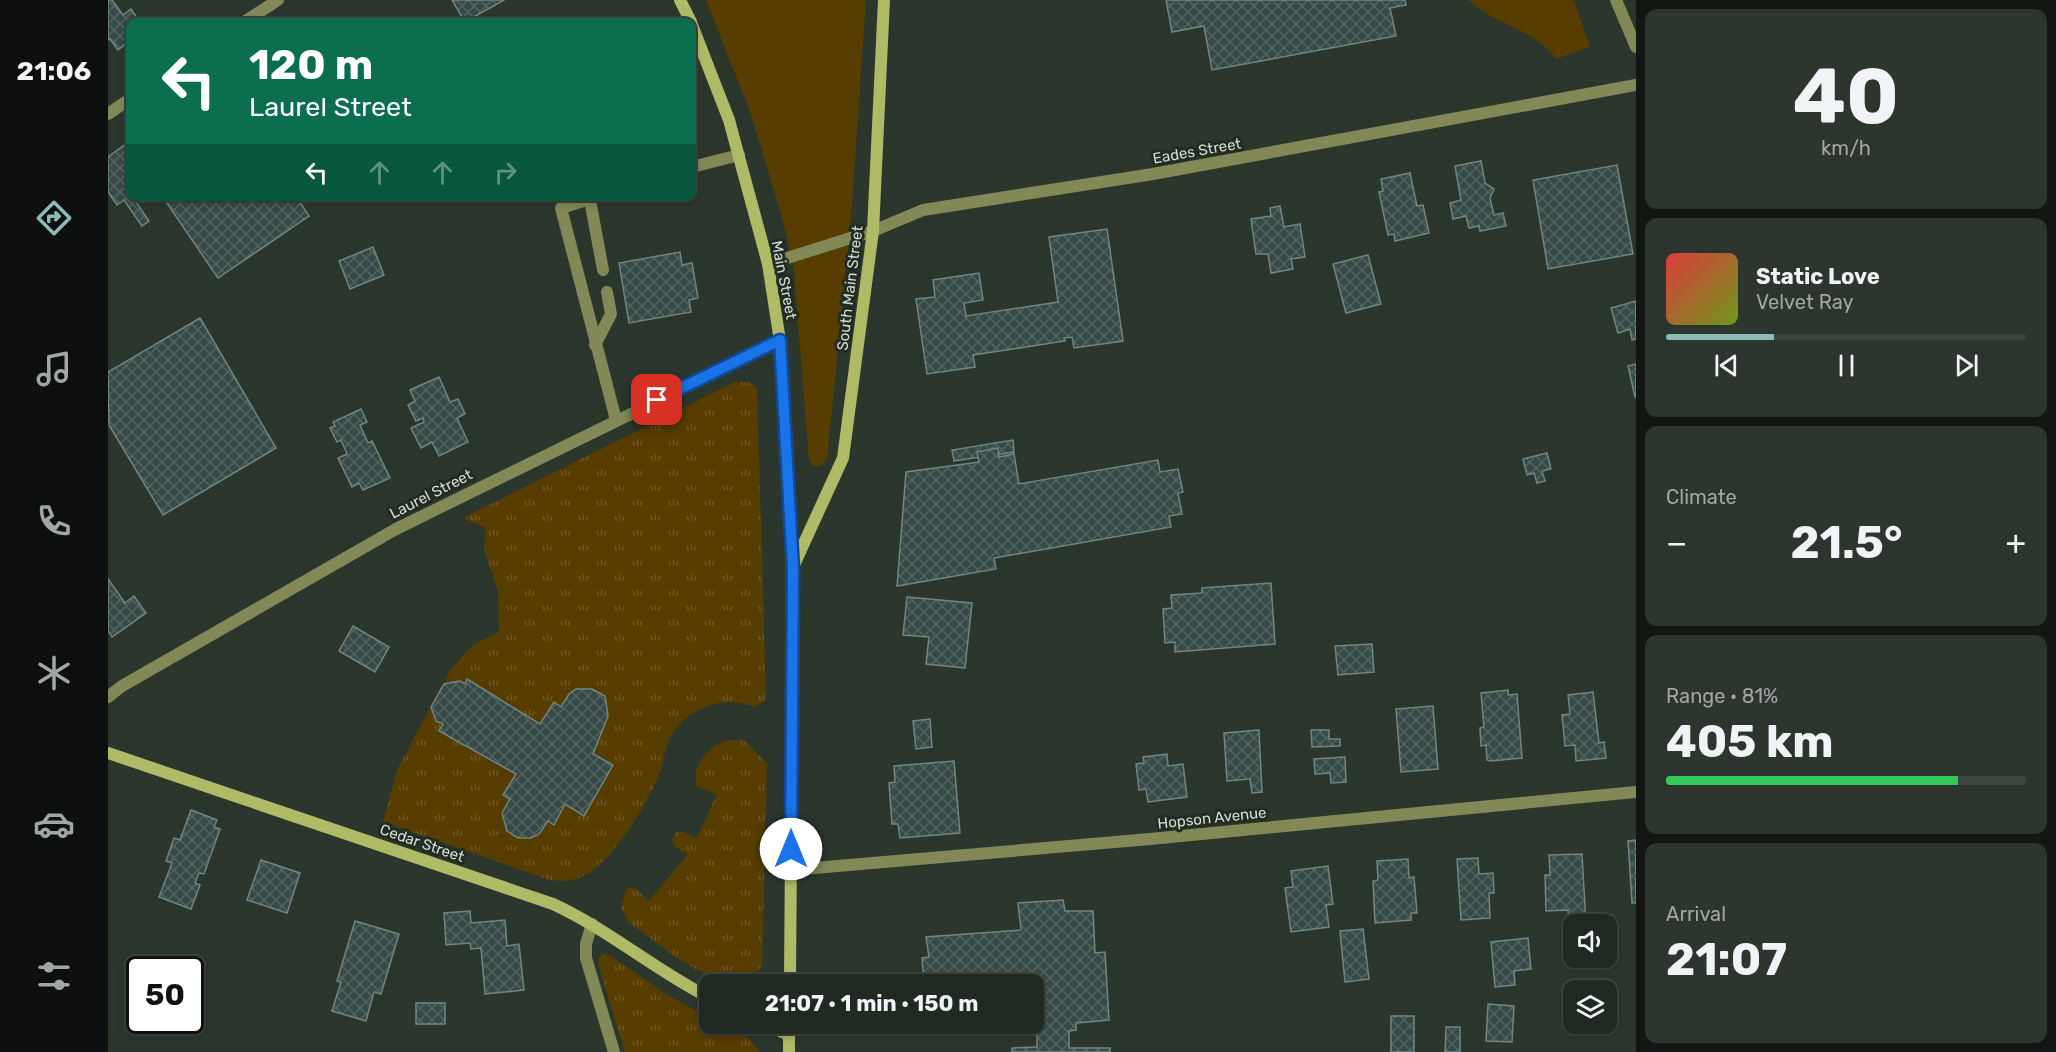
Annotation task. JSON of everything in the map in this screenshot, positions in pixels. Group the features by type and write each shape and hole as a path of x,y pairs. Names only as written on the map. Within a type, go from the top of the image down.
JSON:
{"street":[{"path":"250,18 278,0"},
{"name":"Main Street","path":"680,0 688,18"},
{"name":"South Main Street","path":"793,569 843,458 873,231 884,0"},
{"path":"1616,0 1636,47"},
{"name":"Main Street","path":"696,37 729,120 739,155 768,264 780,340 793,569 790,974"},
{"name":"Eades Street","path":"768,264 873,231 923,210 1153,174 1636,85"},
{"path":"108,114 126,102"},
{"path":"696,166 739,155"},
{"path":"585,201 561,208 616,420"},
{"path":"595,201 603,270"},
{"path":"595,345 611,314 607,292"},
{"name":"Laurel Street","path":"108,697 122,686 332,563 463,494 780,340"},
{"name":"Cedar Street","path":"108,753 540,899 592,924 699,992"},
{"name":"Hopson Avenue","path":"791,870 1150,840 1636,792"},
{"path":"592,924 586,944 586,958 614,1052"},
{"path":"789,1034 789,1052"}],"green space":[{"path":"706,0 866,0 851,219 827,459 819,467 813,466 809,461 794,271 784,225 751,114"},
{"path":"1468,0 1574,0 1590,47 1556,59 1537,41 1489,15"},
{"path":"735,382 749,382 757,388 766,700 755,707 731,702 708,706 697,711 678,726 667,745 659,776 627,832 605,860 577,879 550,880 383,822 397,770 451,669 473,645 499,632 498,591 484,549 486,528 463,518"},
{"path":"727,740 744,740 767,764 762,967 755,974 704,974 677,958 627,921 621,907 626,889 634,887 649,901 688,854 675,847 672,840 675,833 681,831 697,838 717,794 697,787 696,772 703,758"},
{"path":"603,954 611,956 666,994 699,1012 699,1034 742,1034 759,1052 625,1052 598,959"}],"building":[{"path":"108,0 112,0 123,15 131,9 137,18 126,18 126,44 118,50 110,39 108,40"},
{"path":"452,0 504,0 472,18 463,18"},
{"path":"1166,0 1405,0 1406,5 1390,8 1396,36 1212,70 1204,26 1172,32"},
{"path":"126,144 126,201 137,201 149,221 142,226 124,200 117,205 108,192 108,157"},
{"path":"1481,161 1485,183 1494,189 1490,198 1494,215 1503,213 1506,226 1480,231 1479,226 1469,228 1466,216 1453,219 1450,203 1461,200 1455,166"},
{"path":"1617,165 1633,254 1548,269 1533,180"},
{"path":"1410,173 1417,206 1423,205 1429,233 1395,241 1394,234 1388,235 1379,192 1383,191 1381,179"},
{"path":"165,201 299,201 309,216 218,278"},
{"path":"1280,206 1284,227 1300,224 1305,257 1291,259 1293,269 1271,273 1268,254 1256,254 1251,219 1271,216 1270,208"},
{"path":"1107,229 1123,341 1074,348 1072,337 1064,338 1065,341 973,355 975,367 927,374 916,299 935,297 933,280 979,273 983,300 964,303 966,316 1058,302 1049,237"},
{"path":"373,247 384,275 350,289 339,261"},
{"path":"680,252 682,265 692,263 698,298 689,300 691,312 629,323 619,263"},
{"path":"1368,255 1381,304 1346,313 1333,264"},
{"path":"1636,301 1636,339 1632,340 1630,329 1618,333 1611,308"},
{"path":"200,318 276,448 163,515 109,425 108,372"},
{"path":"1636,364 1636,397 1635,397 1628,366"},
{"path":"439,377 450,402 458,399 465,414 457,418 468,442 439,456 432,442 421,448 411,428 424,422 423,418 416,421 408,405 415,401 410,390"},
{"path":"361,409 367,422 360,425 368,443 372,441 390,478 363,490 359,483 352,487 338,458 347,454 341,440 337,442 330,428 335,426 333,422"},
{"path":"1013,440 1014,452 954,461 952,450"},
{"path":"998,448 999,457 1014,454 1019,484 1158,460 1160,472 1178,469 1183,492 1178,493 1182,514 1169,516 1171,527 994,558 996,569 897,586 906,472 979,462 977,452"},
{"path":"1547,453 1551,469 1542,471 1545,481 1537,483 1534,473 1527,475 1523,459"},
{"path":"108,579 125,603 134,596 146,613 112,637 108,631"},
{"path":"1271,583 1275,644 1175,652 1175,642 1165,643 1163,609 1172,608 1171,595 1202,593 1202,588"},
{"path":"907,597 972,603 965,668 926,664 929,637 903,635"},
{"path":"353,626 389,647 375,672 339,651"},
{"path":"1372,644 1374,672 1338,675 1335,646"},
{"path":"467,679 540,724 554,702 561,707 569,694 576,689 592,689 605,696 608,716 593,754 613,765 584,816 565,804 554,825 548,821 539,834 531,838 518,838 507,831 502,813 510,799 503,795 516,774 439,731 443,724 436,721 431,707 444,684 460,681 465,684"},
{"path":"1508,690 1508,695 1517,694 1522,758 1490,761 1487,760 1486,745 1481,746 1480,728 1484,727 1481,693"},
{"path":"1593,692 1599,743 1604,742 1606,758 1576,761 1575,745 1565,746 1562,715 1570,714 1568,695"},
{"path":"1433,706 1438,769 1401,772 1396,709"},
{"path":"930,719 932,747 916,749 913,721"},
{"path":"1259,730 1262,792 1252,793 1250,779 1227,781 1224,733"},
{"path":"1311,730 1329,730 1329,739 1340,739 1340,746 1312,747"},
{"path":"1167,754 1168,766 1183,764 1187,797 1148,802 1146,789 1139,790 1136,764 1144,763 1143,757"},
{"path":"1345,757 1346,782 1331,783 1330,773 1315,774 1314,759"},
{"path":"954,761 960,833 900,838 898,824 892,824 889,783 895,782 894,766"},
{"path":"191,810 217,820 214,827 220,829 204,874 199,873 195,883 200,885 191,909 159,897 172,863 166,861 174,838 180,840"},
{"path":"1636,840 1636,903 1632,903 1628,841"},
{"path":"1582,854 1585,914 1568,914 1568,910 1546,911 1545,875 1550,875 1549,855"},
{"path":"1478,858 1479,874 1493,873 1494,893 1489,893 1490,918 1461,920 1457,859"},
{"path":"1408,859 1409,878 1414,877 1417,913 1411,913 1411,920 1375,923 1373,881 1378,880 1377,861"},
{"path":"261,860 300,873 287,913 247,900"},
{"path":"1328,866 1333,904 1326,905 1329,927 1291,932 1285,888 1293,887 1291,871"},
{"path":"1063,900 1065,911 1093,911 1095,953 1105,952 1109,1020 1076,1023 1076,1030 1069,1031 1069,1048 1110,1048 1110,1052 1012,1052 1012,1048 1037,1047 1037,1035 1029,1034 1044,1034 1044,974 923,974 922,958 929,957 926,937 1021,930 1018,903"},
{"path":"470,911 471,923 505,920 507,946 519,944 524,990 485,994 481,948 471,949 470,943 446,945 444,913"},
{"path":"355,921 399,934 381,994 374,992 366,1021 332,1011 341,982 337,981"},
{"path":"1363,929 1369,979 1345,982 1340,931"},
{"path":"1528,938 1531,969 1514,971 1515,985 1495,987 1491,942"},
{"path":"416,1003 445,1003 445,1024 416,1024"},
{"path":"1488,1004 1514,1006 1512,1042 1486,1041"},
{"path":"1391,1016 1414,1016 1414,1052 1391,1052"},
{"path":"1446,1027 1460,1027 1460,1052 1445,1052"}],"route":[{"path":"657,400 780,340 790,484 793,569 791,849"}]}
